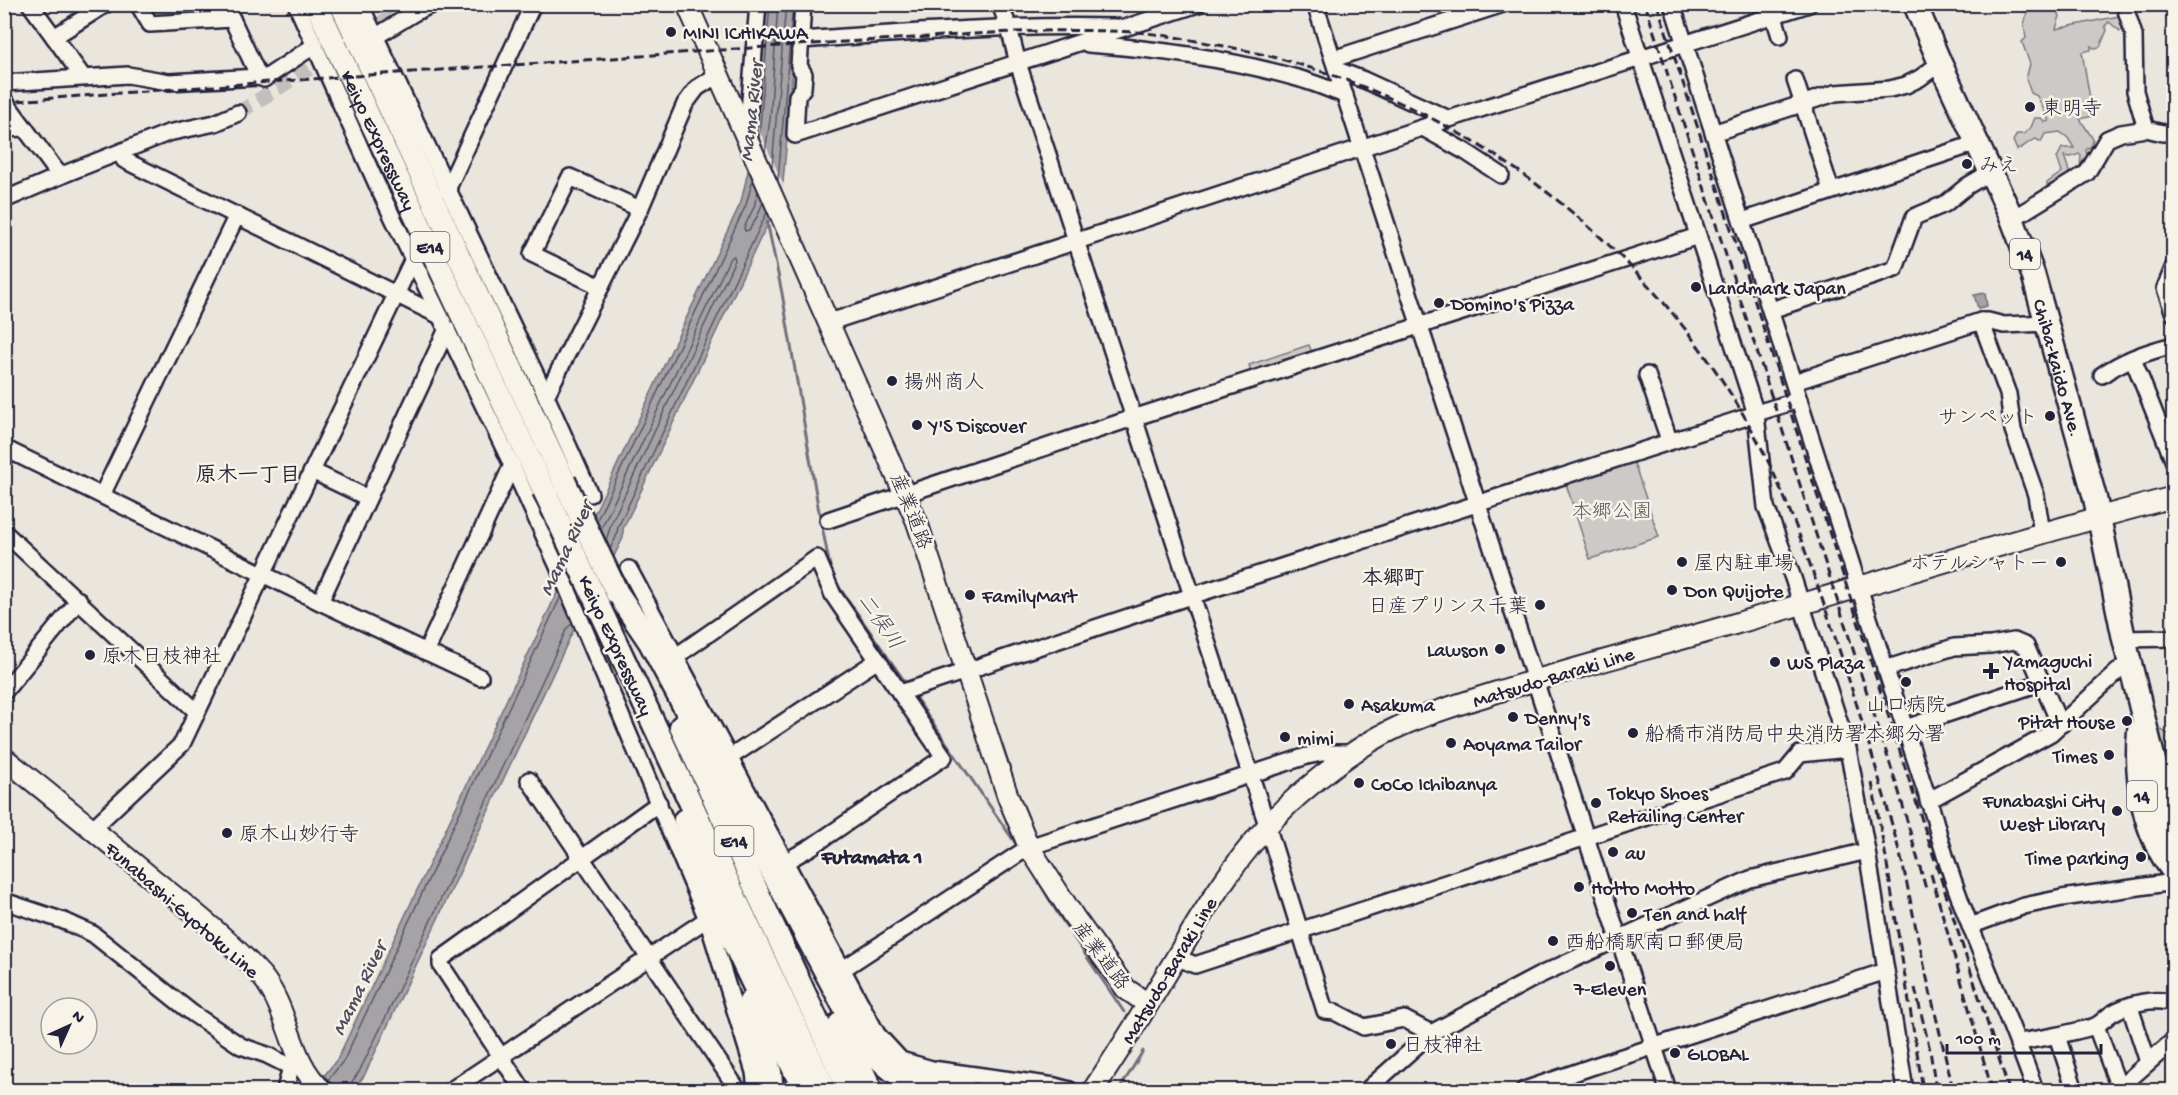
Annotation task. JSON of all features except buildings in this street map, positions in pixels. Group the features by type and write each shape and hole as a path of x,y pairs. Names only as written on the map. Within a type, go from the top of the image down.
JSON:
{"highway":[{"name":"Keiyo Expressway","path":"316,4 554,485 617,593 849,1090"},
{"name":"Keiyo Expressway","path":"341,4 554,485 644,703 825,1090"},
{"name":"Chiba-kaido Ave.","path":"1915,4 2011,216 2033,274 2099,517 2129,662 2174,842"},
{"path":"617,593 650,642 846,1010 866,1043 894,1072 912,1082 965,1090"},
{"path":"644,703 656,746 731,938 804,1090"},
{"name":"Chiba-kaido Ave.","path":"2141,712 2138,740 2144,807 2156,845 2174,872"},
{"path":"744,816 872,1090"},
{"path":"731,938 770,1072 772,1090"}],"main road":[{"name":"産業道路","path":"687,4 905,493 932,564 1008,797 1029,847 1074,917 1126,989 1148,1004"},
{"name":"Matsudo-Baraki Line","path":"1093,1090 1226,877 1267,825 1299,795 1353,753 1396,728 1535,680 2174,497"},
{"name":"Funabashi-Gyotoku Line","path":"4,758 210,926 261,976 282,1009 295,1064 319,1088"}],"street":[{"path":"30,4 83,77"},
{"path":"54,37 106,4"},
{"path":"138,4 150,24 232,19"},
{"path":"225,4 259,77"},
{"path":"296,4 378,187 559,568 585,635 659,803 707,919 754,1072 756,1090"},
{"path":"399,12 413,4"},
{"path":"375,37 414,12 433,4"},
{"path":"447,190 533,4"},
{"path":"747,138 758,4"},
{"path":"803,4 799,66 804,74 803,88 797,96 795,135 1198,4"},
{"path":"1000,4 1267,825 1325,1011 1335,1012 1364,1027 1404,1019 1431,1033"},
{"path":"1315,4 1419,326 1479,502 1668,1090"},
{"path":"1335,65 1503,4"},
{"path":"1623,4 1698,236 1759,412 1766,507 1801,604 1848,749 1868,851 1905,1090"},
{"path":"1672,4 1929,801 1942,849 1970,926 2019,1042 2035,1090"},
{"path":"830,322 1685,44 1772,10 1809,4"},
{"path":"2124,4 2134,34 2135,91 2146,129"},
{"path":"366,7 375,37 546,396 590,494"},
{"path":"1772,10 1780,36"},
{"path":"800,40 1058,25 1129,27"},
{"path":"1079,43 1169,52 1246,66 1294,77 1345,95"},
{"path":"4,82 128,75 169,82 259,77 264,79 315,45"},
{"path":"1713,133 1835,93 1890,89 1906,85 1940,63"},
{"path":"1335,65 1449,119"},
{"path":"546,396 640,209 685,104 697,88 718,74"},
{"path":"1795,80 1831,190"},
{"path":"4,100 60,176"},
{"path":"4,200 168,133 215,123 238,113"},
{"path":"4,129 25,128"},
{"path":"1423,128 1501,175"},
{"path":"2011,216 2020,214 2087,173 2107,139 2121,133 2146,129 2163,133 2174,132"},
{"path":"1742,221 1977,143"},
{"path":"122,152 124,160 396,294 444,322"},
{"path":"1771,309 1894,269 1914,217 1945,204 1967,186 1991,172"},
{"path":"601,287 531,254 570,177 640,209"},
{"path":"102,495 237,215"},
{"path":"828,520 1133,418 1698,236"},
{"path":"92,829 182,744 413,259"},
{"path":"2174,266 2165,288 2174,314"},
{"path":"1794,382 1981,321 2004,325 2048,323"},
{"path":"1981,321 2008,394 2013,430 2036,495 2042,533"},
{"path":"320,602 444,322"},
{"path":"2102,375 2114,366 2149,351 2174,345"},
{"path":"2133,359 2174,462"},
{"path":"1647,375 1668,437"},
{"path":"900,693 1799,399"},
{"path":"4,448 480,677"},
{"path":"426,652 512,465"},
{"path":"312,471 368,498"},
{"path":"4,532 197,712"},
{"path":"675,657 817,558 833,595 944,757 811,847 785,862"},
{"path":"629,569 877,1034 901,1060 932,1069 1070,1090"},
{"path":"4,692 79,600"},
{"path":"2124,639 2174,638"},
{"path":"1885,669 1954,647 2014,641 2026,646 2040,683 2062,724"},
{"path":"729,758 878,660"},
{"path":"1929,801 2051,733 2129,662"},
{"path":"1905,728 2040,683"},
{"path":"1176,957 1195,965 1785,772 1800,754 1848,749"},
{"path":"843,969 1029,847 1315,754 1353,753"},
{"path":"529,780 738,1090"},
{"path":"523,1090 441,965 441,959 659,803"},
{"path":"1367,1090 1431,1033 1538,976 1750,879 1868,851"},
{"path":"1970,926 2024,906 2174,882"},
{"path":"6,907 64,921 93,934 192,1013 241,1046 295,1064 285,1090"},
{"path":"451,1090 707,919"},
{"path":"1524,1090 1886,971"},
{"path":"2019,1042 2057,1036 2096,1026 2114,1012 2156,999 2174,1004"},
{"path":"2130,1007 2148,1062"},
{"path":"2096,1026 2118,1090 2174,1040"},
{"path":"2057,1036 2075,1090"}],"green space":[{"path":"143,5 219,5 222,10 220,15 155,19"},
{"path":"2029,5 2054,5 2060,16 2056,29 2124,15 2124,29 2120,31 2109,22 2105,26 2107,30 2100,47 2091,46 2091,50 2082,52 2093,116 2080,119 2093,139 2092,145 2086,150 2088,160 2083,168 2076,171 2080,168 2081,156 2079,154 2071,157 2064,156 2069,169 2068,176 2051,191 2047,183 2062,172 2057,158 2062,148 2074,148 2068,138 2060,132 2045,134 2041,142 2036,139 2017,150 2013,141 2017,134 2024,134 2031,127 2035,118 2041,118 2045,122 2049,121 2037,96 2031,93 2026,79 2030,64 2022,42 2026,38 2024,24"},
{"path":"1309,345 1313,355 1252,375 1249,365"},
{"name":"本郷公園","path":"1633,460 1659,537 1590,559 1565,481"},
{"path":"2158,728 2173,737 2173,791"}],"water":[{"path":"764,5 799,5 783,182 770,221 623,529 623,538 579,626 573,631 364,1076 353,1090 313,1090 338,1058 741,202 756,119"},
{"path":"1985,293 1987,306 1978,308 1974,295"}],"pier":[{"path":"754,118 783,184 772,220 748,168"}],"waterway":[{"name":"二俣川","path":"767,221 782,293 832,577 908,686"},
{"name":"二俣川","path":"913,694 1018,847"},
{"name":"二俣川","path":"1023,855 1058,914 1124,1012"},
{"name":"二俣川","path":"1119,1090 1143,1051"}],"tunnel":[{"path":"361,36 399,12"},
{"path":"238,113 331,55"},
{"path":"599,665 654,636"}],"railway":[{"path":"1645,4 1899,792 1926,889"},
{"path":"1657,4 2009,1090"},
{"path":"4,102 811,44 996,33 1106,31 1179,38 1224,46 1305,66 1382,95 1456,132 1526,176 1591,228 1650,287 1702,351 1747,421 1760,446 1784,496 1804,547 1850,684 1886,802 1902,862 1953,1090"},
{"path":"1872,783 1923,1090"},
{"path":"1931,874 1992,1090"},
{"path":"1915,988 1930,1050 1936,1090"}],"place":[{"name":"MINI ICHIKAWA","path":"671,32"},
{"name":"東明寺","path":"2030,107"},
{"name":"みえ","path":"1967,164"},
{"name":"Landmark Japan","path":"1696,287"},
{"name":"Domino's Pizza","path":"1439,303"},
{"name":"揚州商人","path":"892,381"},
{"name":"サンペット","path":"2050,416"},
{"name":"Y'S Discover","path":"917,425"},
{"name":"屋内駐車場","path":"1682,562"},
{"name":"ホテルシャトー","path":"2061,562"},
{"name":"Don Quijote","path":"1672,590"},
{"name":"FamilyMart","path":"970,595"},
{"name":"日産プリンス千葉","path":"1540,605"},
{"name":"Lawson","path":"1500,649"},
{"name":"原木日枝神社","path":"90,655"},
{"name":"WS Plaza","path":"1775,662"},
{"name":"Yamaguchi Hospital","path":"1991,671"},
{"name":"山口病院","path":"1906,682"},
{"name":"Asakuma","path":"1349,704"},
{"name":"Denny's","path":"1513,717"},
{"name":"Pitat House","path":"2127,721"},
{"name":"船橋市消防局中央消防署本郷分署","path":"1633,733"},
{"name":"mimi","path":"1285,737"},
{"name":"Aoyama Tailor","path":"1451,743"},
{"name":"Times","path":"2109,755"},
{"name":"CoCo Ichibanya","path":"1359,783"},
{"name":"Tokyo Shoes Retailing Center","path":"1596,803"},
{"name":"Funabashi City West Library","path":"2117,811"},
{"name":"原木山妙行寺","path":"227,833"},
{"name":"au","path":"1613,852"},
{"name":"Time parking","path":"2141,857"},
{"name":"Hotto Motto","path":"1579,887"},
{"name":"Ten and half","path":"1632,913"},
{"name":"西船橋駅南口郵便局","path":"1553,941"},
{"name":"7-Eleven","path":"1610,966"},
{"name":"日枝神社","path":"1391,1044"},
{"name":"GLOBAL","path":"1675,1053"}],"district":[{"name":"原木一丁目","path":"248,474"},
{"name":"本郷町","path":"1393,577"},
{"name":"Futamata 1","path":"872,856"}],"water label":[{"name":"Mama River","path":"750,111"},
{"name":"Mama River","path":"565,548"},
{"name":"Mama River","path":"358,988"}]}
